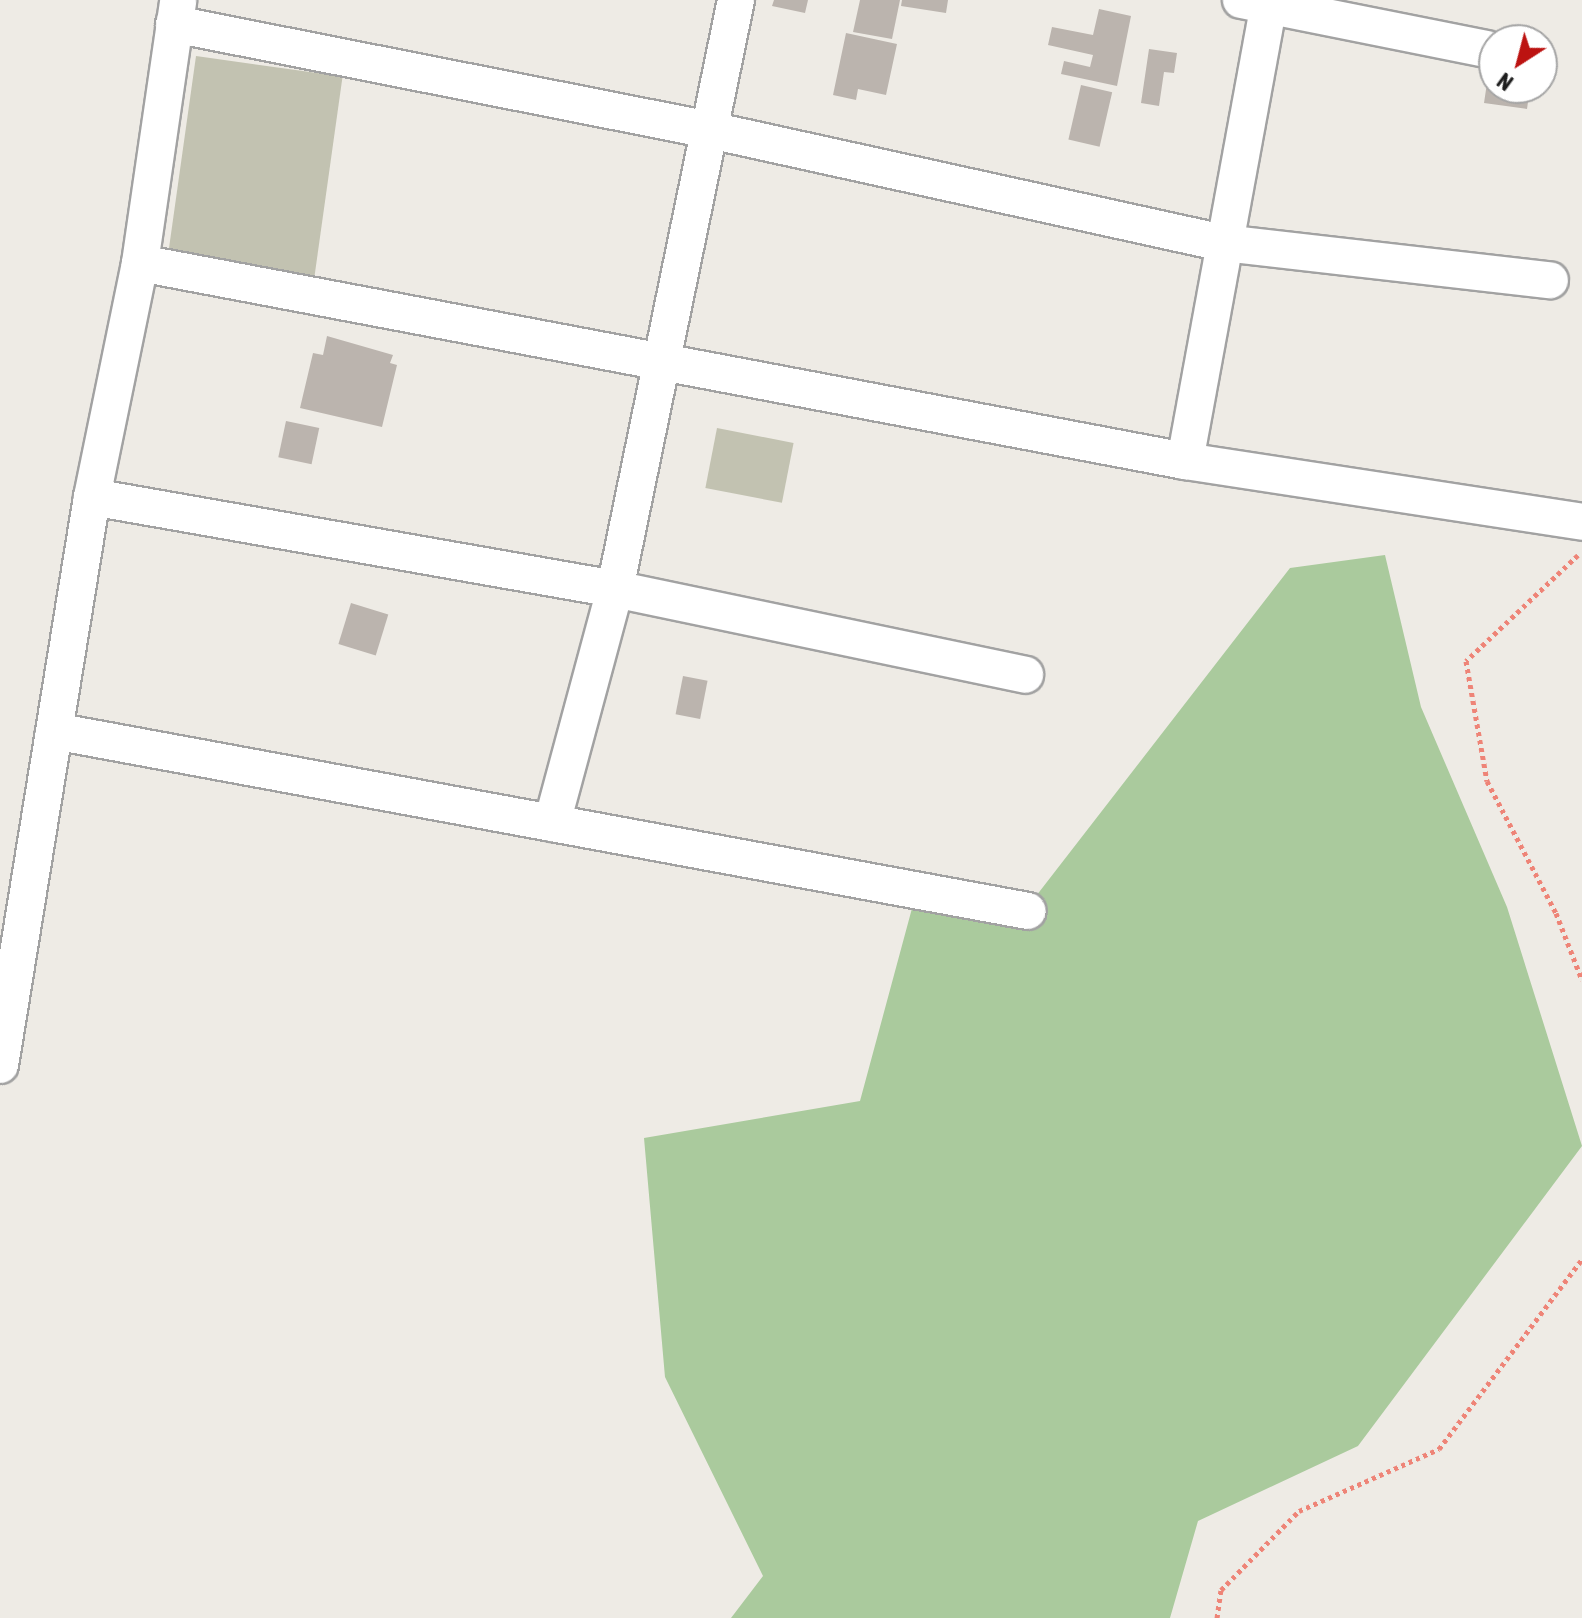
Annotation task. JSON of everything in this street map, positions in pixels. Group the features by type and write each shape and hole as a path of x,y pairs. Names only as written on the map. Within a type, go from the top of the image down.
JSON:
{"street":[{"path":"552,823 615,589 736,0"},
{"path":"1185,461 1260,2 1478,47"},
{"path":"0,1065 92,497 140,263 176,12 1223,243 1550,280"},
{"path":"140,263 661,365 1185,461 1582,522"},
{"path":"92,497 615,589 1025,675"},
{"path":"54,731 1028,911"}],"path":[{"path":"1582,552 1466,661 1487,781 1556,913 1582,980"},
{"path":"1217,1618 1221,1590 1299,1511 1439,1449 1582,1259"}],"shaded area":[{"path":"196,56 343,77 315,276 168,255"},
{"path":"717,428 794,443 782,503 705,488"}],"green space":[{"path":"1385,555 1421,707 1507,907 1582,1146 1358,1446 1198,1521 1170,1618 731,1618 763,1576 665,1377 644,1138 860,1101 921,875 1026,909 1290,568"}],"building":[{"path":"774,0 808,0 805,13 772,6"},
{"path":"860,0 900,0 892,39 853,32"},
{"path":"902,0 948,0 946,13 901,6"},
{"path":"1099,9 1131,16 1117,86 1061,74 1064,61 1090,67 1093,55 1048,45 1052,27 1093,35"},
{"path":"846,33 897,44 886,95 858,89 856,100 833,95"},
{"path":"1149,49 1177,53 1174,73 1164,72 1159,106 1141,103"},
{"path":"1081,85 1112,92 1100,147 1068,140"},
{"path":"1491,104 1528,104 1527,109"},
{"path":"327,336 393,355 390,363 397,365 382,427 300,408 313,353 323,355"},
{"path":"286,421 319,428 312,464 278,457"},
{"path":"351,603 388,614 376,656 338,644"},
{"path":"683,676 708,681 700,719 676,714"}]}
